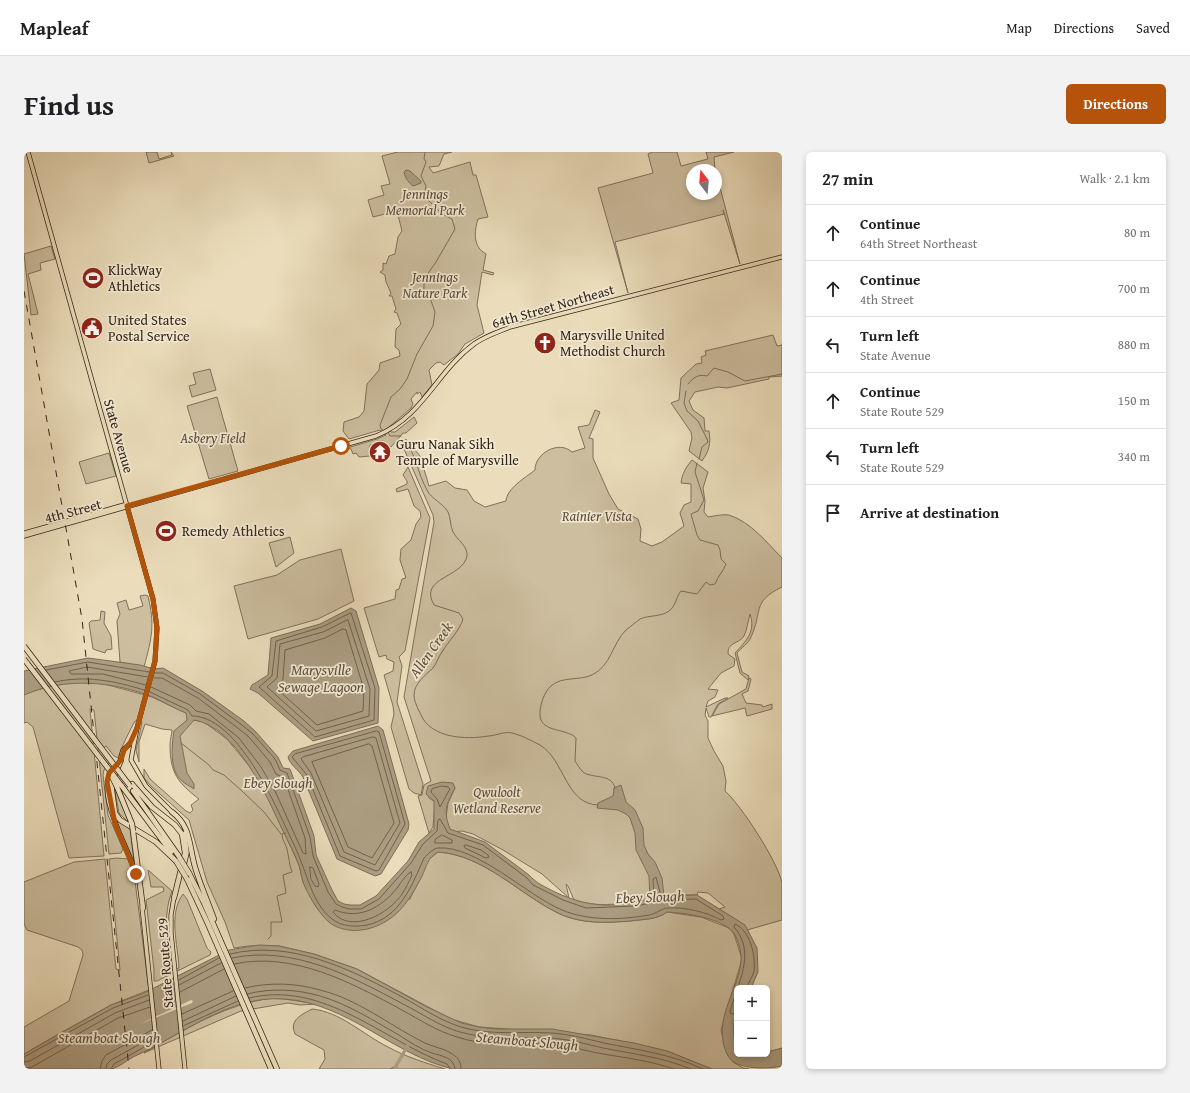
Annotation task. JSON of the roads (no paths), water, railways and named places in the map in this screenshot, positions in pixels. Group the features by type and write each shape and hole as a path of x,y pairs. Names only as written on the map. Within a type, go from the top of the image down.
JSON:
{"highway":[{"path":"24,646 131,785 189,873 271,1069"},
{"path":"24,659 107,767 119,786 176,861 187,879 219,943 277,1069"},
{"path":"121,760 111,783 115,813 120,820 156,842 176,861"},
{"path":"131,785 152,807 175,825 182,834 185,853 174,898"},
{"path":"119,786 134,831 142,908"},
{"path":"172,812 179,817 187,830 194,862 219,943"}],"main road":[{"name":"State Avenue","path":"28,152 154,604 157,637 155,661 137,728 127,747 123,751"},
{"name":"64th Street Northeast","path":"320,452 383,433 391,429 414,411 464,353 485,337 510,327 782,257"},
{"name":"4th Street","path":"24,534 81,520 320,452"},
{"name":"4th Street","path":"24,534 124,505 127,506"},
{"path":"81,520 91,516 91,514"},
{"name":"State Avenue","path":"132,757 137,728"},
{"path":"127,747 134,751"},
{"path":"123,751 126,757 132,757"},
{"path":"121,760 123,751"},
{"name":"State Route 529","path":"132,757 132,762 147,788 172,812 184,829 187,847 186,859 174,898 170,922 185,1069"},
{"name":"State Route 529","path":"121,760 115,763 109,773 107,782 111,810 117,830 135,870 142,908 159,1069"}],"water":[{"path":"406,170 410,171 421,181 421,183 413,186 405,176 404,172"},
{"name":"Marysville Sewage Lagoon","path":"351,608 356,611 379,688 378,723 313,741 258,693 250,689 252,685 268,675 271,638 320,624"},
{"name":"Ebey Slough","path":"88,658 140,665 154,669 163,668 202,691 244,721 278,757 283,768 290,769 314,836 316,855 338,901 344,904 360,905 376,896 408,861 419,842 434,829 434,801 426,794 428,786 442,782 453,783 455,788 446,808 450,829 485,842 544,887 567,897 591,904 625,904 650,899 649,876 636,850 635,833 630,818 618,810 597,808 598,803 613,796 614,788 621,785 626,802 635,810 643,828 644,845 648,854 655,862 662,878 664,896 697,895 745,925 757,948 758,972 752,985 735,985 739,972 741,954 735,935 723,924 694,915 667,912 654,918 612,922 585,921 567,917 544,905 501,876 471,860 438,852 429,860 410,898 393,916 379,925 367,929 341,929 330,923 318,910 303,882 300,867 295,856 258,781 236,748 223,735 209,725 194,720 180,736 187,773 194,784 194,789 177,775 172,757 174,731 187,720 186,713 153,697 121,687 88,683 56,685 24,695 24,671"},
{"name":"Marysville Sewage Lagoon","path":"378,726 383,730 409,824 408,830 381,874 375,876 337,859 303,777 288,757 293,751"},
{"name":"Steamboat Slough","path":"259,945 279,946 314,954 357,969 425,1006 461,1023 497,1029 552,1029 634,1043 667,1051 712,1069 453,1069 410,1053 350,1019 329,1010 307,1003 284,999 263,999 244,1003 224,1010 112,1069 24,1069 24,1054 111,1005 142,994 229,950"},
{"name":"Ebey Slough","path":"734,987 734,1057 770,1057 770,1051 782,1048 782,1066 770,1068 752,1067 735,1063 731,1060 724,1046 722,1034 728,1003"}],"waterway":[{"name":"Allen Creek","path":"385,431 381,429 380,425 391,397 400,389 407,379 417,354 433,326 435,312 430,298 424,289 424,279 436,262 455,229 452,219 442,214 424,196 426,186 421,176 426,162 424,159 425,152"},
{"path":"688,384 696,377 701,375 707,376 714,368 728,372 745,381 782,374"},
{"path":"686,391 684,403 687,411 698,421 708,442 702,447 699,459"},
{"name":"Allen Creek","path":"388,432 390,436 401,436"},
{"name":"Allen Creek","path":"405,440 412,452 427,490 431,496 448,512 453,532 467,552 464,563 458,569 436,583 432,589 431,596 434,605 459,613 463,619 459,628 433,668 416,687 414,697 421,715 426,723 433,729 450,736 470,738 509,733 523,737 540,745 555,761 572,790 587,803 598,805"},
{"path":"615,788 610,780 587,774 582,771 575,761 576,738 572,735 545,725 540,716 541,704 546,692 555,683 587,677 598,671 607,660 621,636 640,619 669,611 673,607 681,591 697,594 706,582 710,585 715,584 726,564 721,559 718,545 700,540 697,535 691,514 698,511 704,500 695,472 697,463"},
{"path":"181,743 209,765 213,770 224,775 242,791 264,812 281,834"},
{"path":"268,939 271,936 271,922 282,922 277,896 286,893 283,875 292,872 282,836 282,834 285,833"},
{"path":"397,1069 396,1066 408,1045"},
{"path":"390,1069 396,1066"}],"railway":[{"path":"24,291 82,619 129,1069"}],"place":[{"name":"KlickWay Athletics","path":"93,278"},
{"name":"United States Postal Service","path":"92,328"},
{"name":"Marysville United Methodist Church","path":"545,343"},
{"name":"Guru Nanak Sikh Temple of Marysville","path":"380,452"},
{"name":"Remedy Athletics","path":"166,531"}],"park label":[{"name":"Jennings Memorial Park","path":"425,202"},
{"name":"Jennings Nature Park","path":"435,286"},
{"name":"Asbery Field","path":"213,438"},
{"name":"Rainier Vista","path":"597,516"},
{"name":"Qwuloolt Wetland Reserve","path":"497,800"}]}
